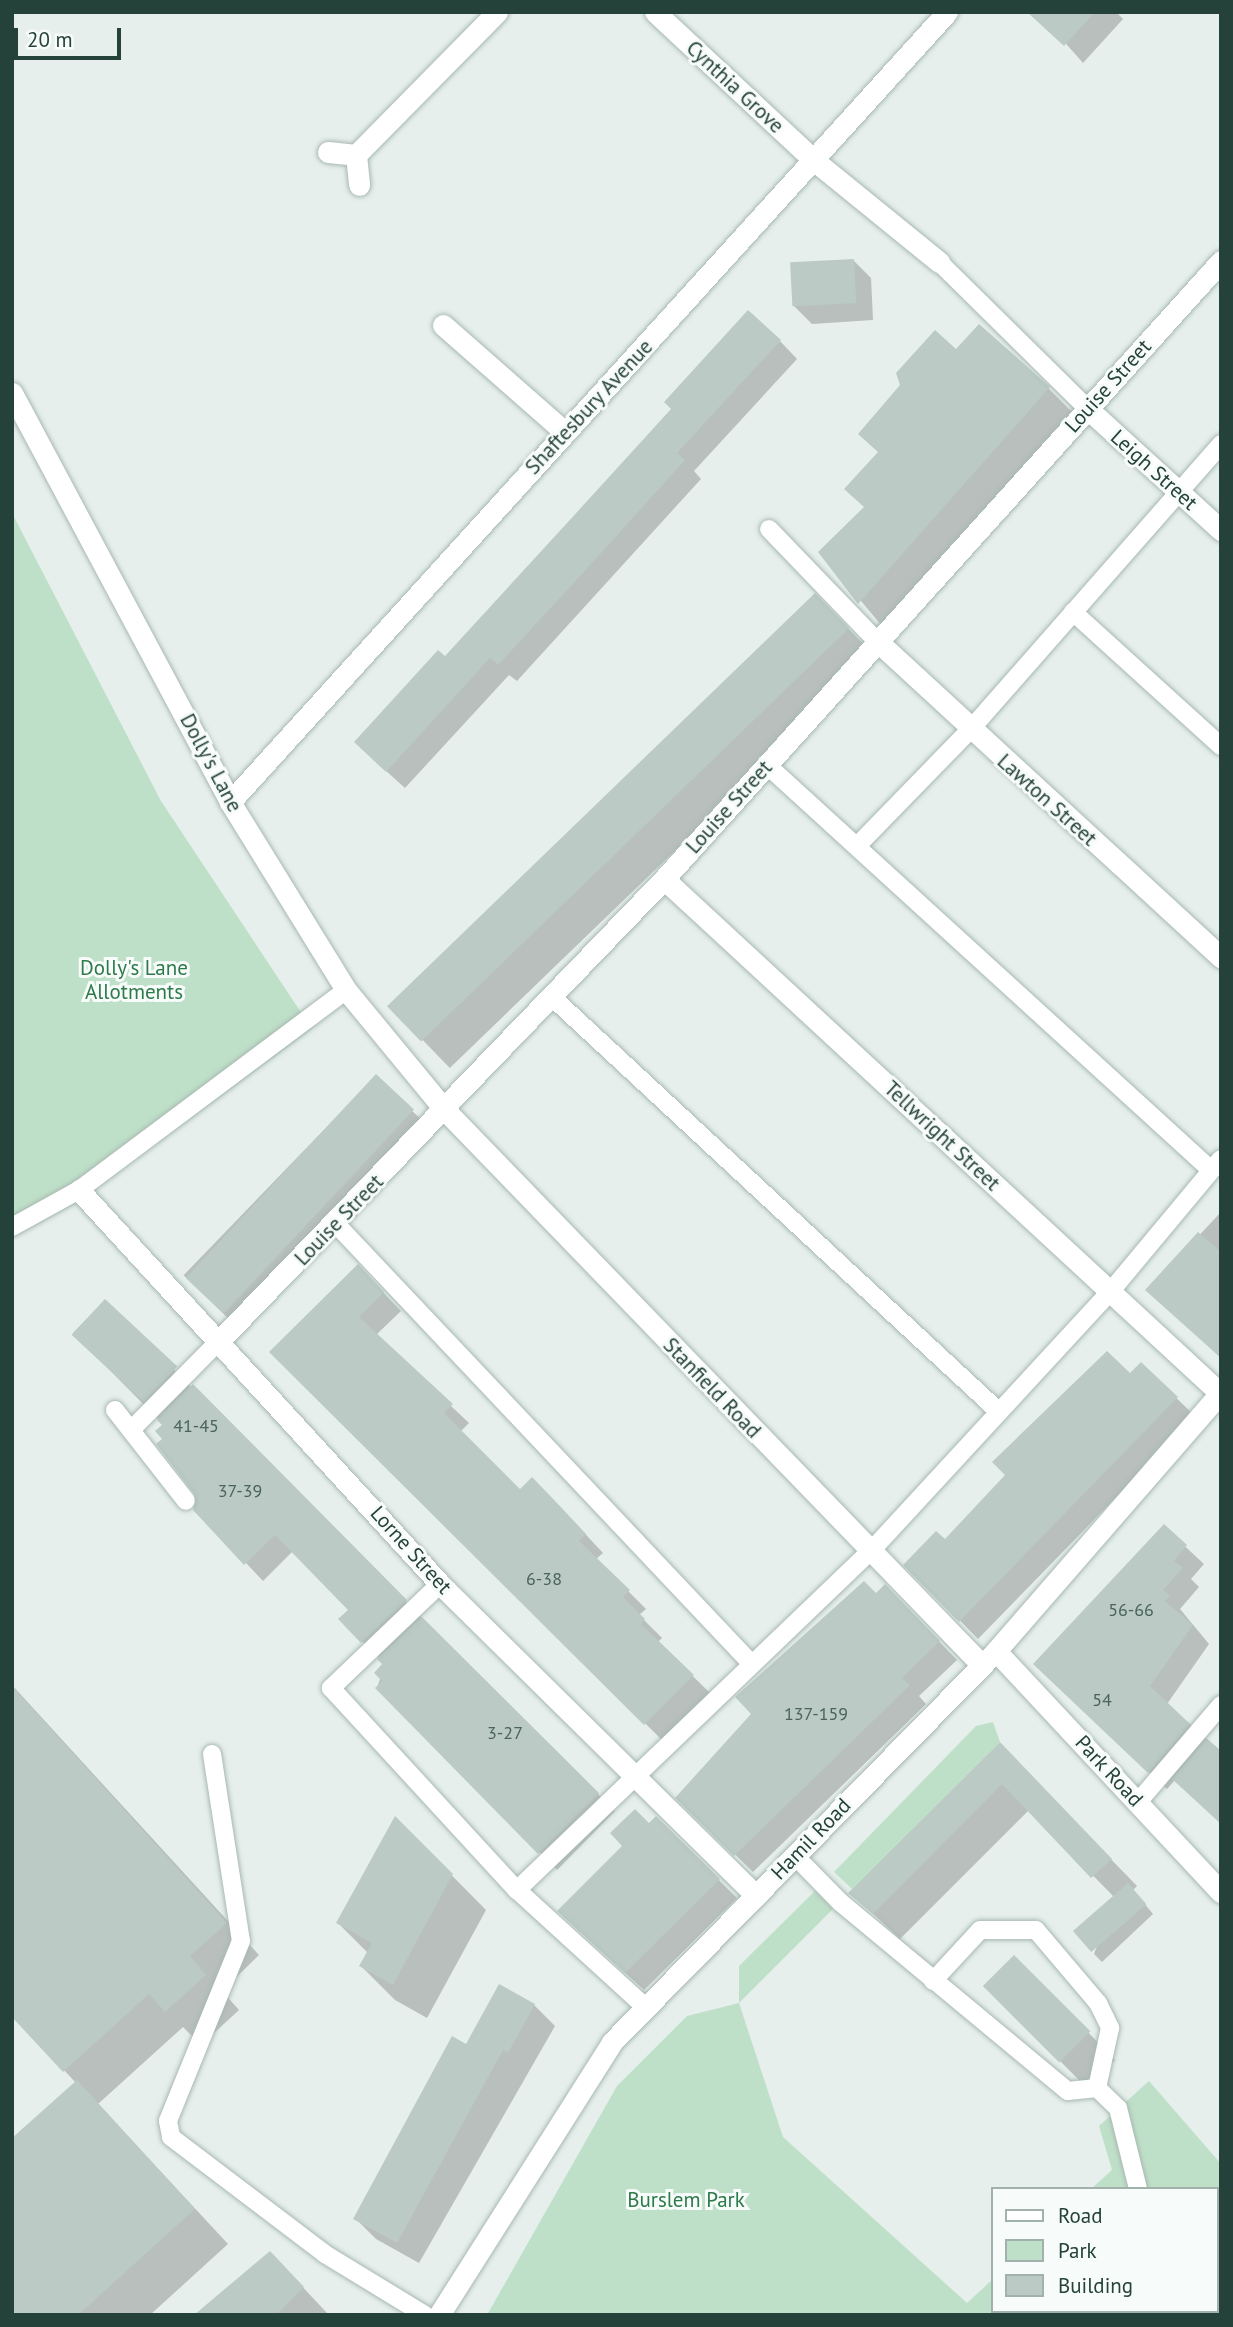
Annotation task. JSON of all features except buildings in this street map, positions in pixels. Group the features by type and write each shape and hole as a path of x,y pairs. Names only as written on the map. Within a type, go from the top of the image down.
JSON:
{"street":[{"path":"356,155 497,12"},
{"name":"Cynthia Grove","path":"655,12 816,162"},
{"name":"Shaftesbury Avenue","path":"230,802 565,432 816,162 947,12"},
{"path":"328,152 356,155"},
{"path":"356,155 359,185"},
{"path":"816,162 939,262"},
{"name":"Louise Street","path":"221,1339 446,1110 664,879 876,640 1221,261"},
{"path":"443,326 565,432"},
{"name":"Dolly's Lane","path":"12,393 230,802 346,990 446,1110"},
{"name":"Leigh Street","path":"1088,409 1221,530"},
{"name":"Lawton Street","path":"876,640 970,730 1221,957"},
{"name":"Tellwright Street","path":"664,879 1221,1393"},
{"name":"Stanfield Road","path":"446,1110 870,1552 989,1657"},
{"name":"Lorne Street","path":"79,1190 221,1339 440,1584 756,1896"},
{"name":"Hamil Road","path":"439,2315 586,2081 645,2007 989,1657 1221,1393"},
{"name":"Park Road","path":"989,1657 1138,1802 1221,1892"}],"lane":[{"path":"939,262 1088,409"},
{"path":"857,846 970,730 1176,491 1221,444"},
{"path":"769,529 876,640"},
{"path":"1073,612 1221,746"},
{"path":"517,1890 750,1661 870,1552 997,1410 1110,1292 1216,1164 767,765"},
{"path":"12,1227 79,1190 346,990"},
{"path":"552,996 997,1410"},
{"path":"336,1224 750,1661"},
{"path":"131,1430 221,1339"},
{"path":"116,1410 187,1501"},
{"path":"440,1584 331,1688 517,1890 645,2007"},
{"path":"1138,1802 1221,1705"},
{"path":"212,1754 241,1941 168,2120 171,2137 325,2254 425,2315"},
{"path":"795,1856 933,1980 1068,2091 1097,2088 1118,2108 1138,2187"},
{"path":"933,1980 981,1930 1036,1930 1098,2003 1110,2028 1097,2088"}],"green space":[{"name":"Dolly's Lane Allotments","path":"12,513 161,801 312,1029 76,1203 12,1238"},
{"path":"993,1722 1000,1742 852,1889 834,1872 976,1726"},
{"path":"815,1891 833,1909 739,2003 739,1966"},
{"name":"Burslem Park","path":"739,2003 783,2137 967,2303 992,2280 992,2313 1219,2313 1219,2187 1093,2187 1112,2170 1099,2126 1149,2081 1221,2164 1221,2315 487,2315 617,2086 687,2016"}]}
